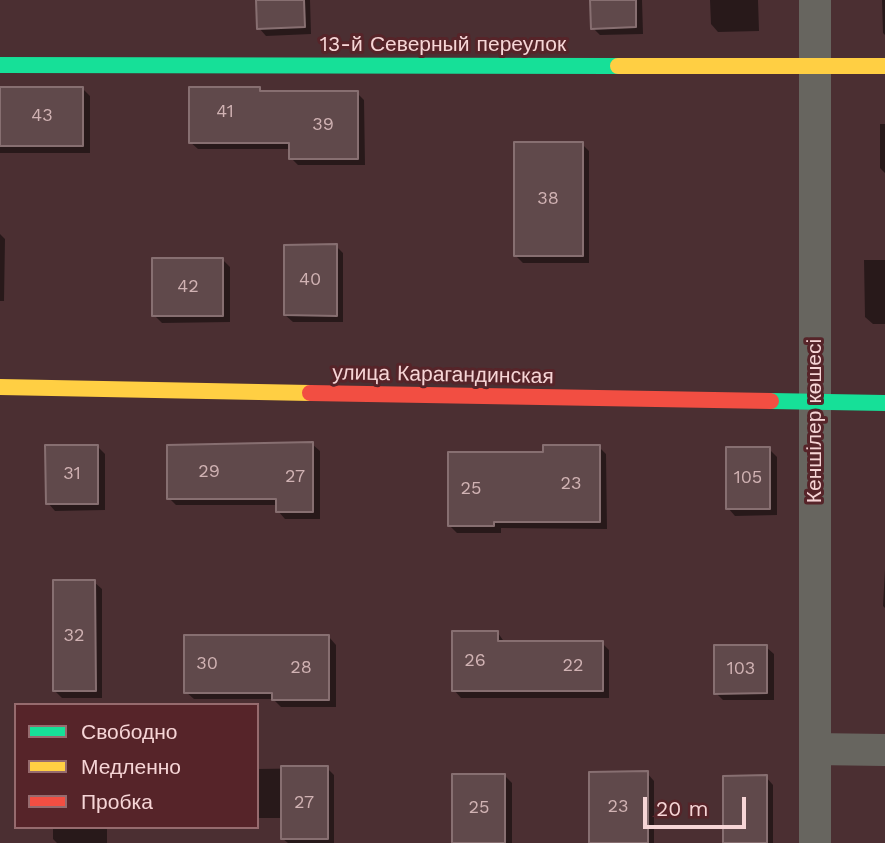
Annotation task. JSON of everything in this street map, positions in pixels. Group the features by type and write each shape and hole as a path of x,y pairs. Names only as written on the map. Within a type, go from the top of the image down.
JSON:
{"street":[{"name":"Кеншілер көшесі","path":"815,0 815,843"},
{"name":"13-й Северный переулок","path":"0,65 885,66"},
{"name":"улица Карагандинская","path":"0,387 885,403"},
{"path":"815,749 885,750"}],"building":[{"path":"256,0 304,0 305,27 257,29"},
{"path":"590,0 636,0 636,27 591,29"},
{"path":"0,87 83,87 83,146 0,146"},
{"path":"189,87 260,87 260,91 358,91 358,159 289,159 289,143 189,143"},
{"path":"514,142 583,142 583,256 514,256"},
{"path":"337,244 337,316 284,315 284,245"},
{"path":"152,258 223,258 223,316 152,316"},
{"path":"313,442 313,512 276,512 276,499 167,499 167,445"},
{"path":"45,445 98,445 98,504 46,504"},
{"path":"543,445 600,445 600,522 494,522 494,526 448,526 448,452 543,452"},
{"path":"726,447 770,447 770,509 726,509"},
{"path":"53,580 95,580 96,691 53,691"},
{"path":"452,631 498,631 498,641 603,641 603,691 452,691"},
{"path":"184,635 329,635 329,700 272,700 272,693 184,693"},
{"path":"714,645 767,645 767,693 714,694"},
{"path":"281,766 328,766 328,839 281,839"},
{"path":"648,771 648,843 589,843 589,772"},
{"path":"452,774 505,774 505,843 452,843"},
{"path":"767,775 767,843 723,843 723,776"}],"traffic: fast":[{"path":"0,65 618,66"},
{"path":"771,401 885,403"}],"traffic: slow":[{"path":"618,66 885,66"},
{"path":"0,387 310,393"}],"traffic: jam":[{"path":"310,393 771,401"}]}
